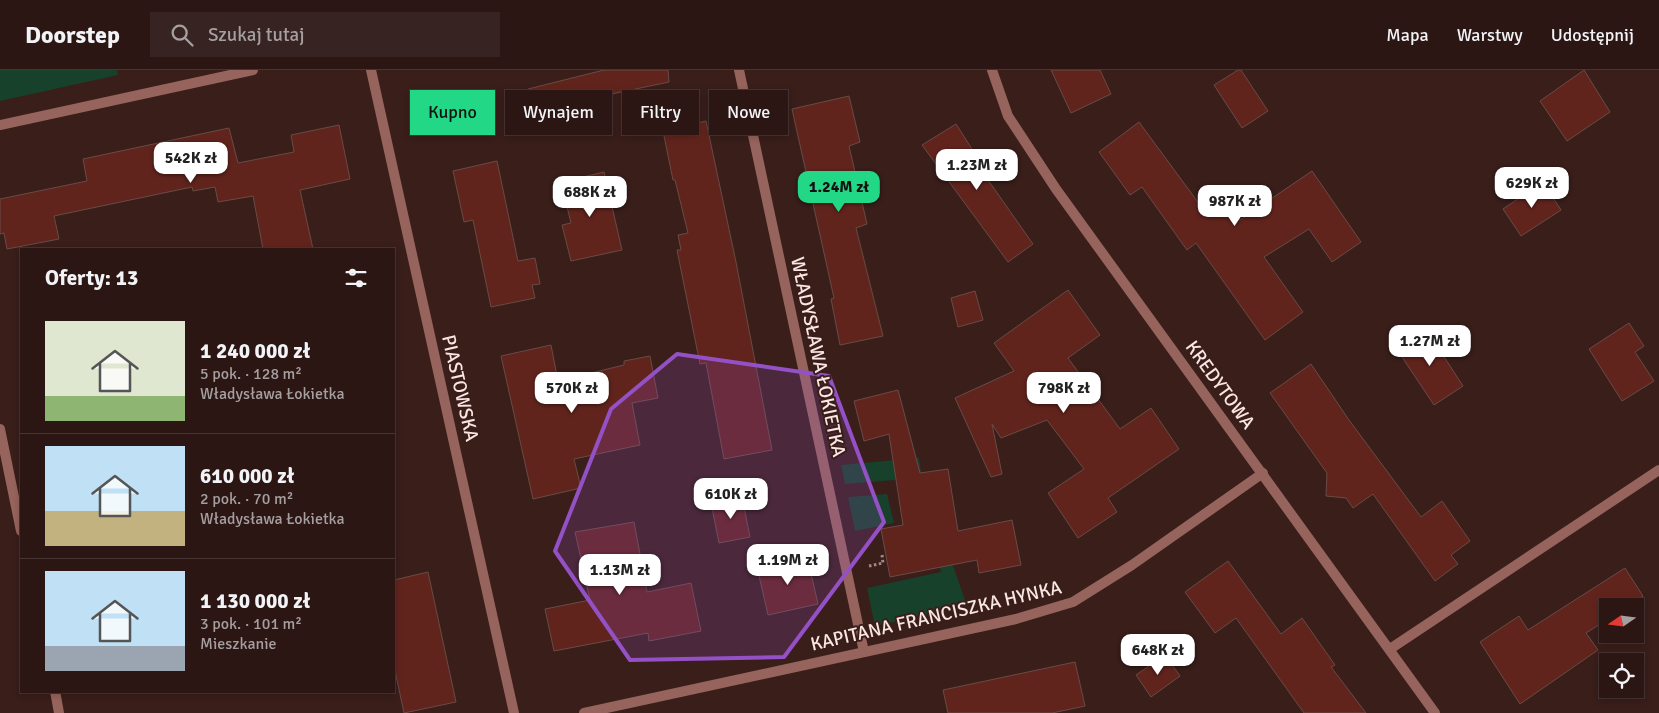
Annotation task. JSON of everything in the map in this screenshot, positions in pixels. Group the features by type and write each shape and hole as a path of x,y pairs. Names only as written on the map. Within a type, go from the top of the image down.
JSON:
{"street":[{"path":"0,126 253,70"},
{"name":"PIASTOWSKA","path":"370,70 514,713"},
{"name":"WŁADYSŁAWA ŁOKIETKA","path":"739,70 864,652"},
{"name":"KREDYTOWA","path":"992,70 1008,116 1056,190 1263,473 1435,713"},
{"path":"0,429 20,526"},
{"path":"1390,649 1659,470"},
{"name":"KAPITANA FRANCISZKA HYNKA","path":"584,713 1016,619 1073,602 1140,560 1263,473"},
{"path":"55,693 59,713"}],"highlighted area":[{"path":"677,354 829,376 884,522 784,657 630,660 555,551 611,409"}],"green space":[{"path":"0,70 117,70 118,75 0,101"},
{"path":"919,458 921,472 895,474 895,480 845,484 841,465"},
{"path":"887,494 894,523 855,531 848,497"},
{"path":"930,499 967,606 875,626 867,588 941,572 929,516"}],"building":[{"path":"604,70 668,70 669,82 622,90 622,92 612,94 612,90 528,89"},
{"path":"1051,70 1100,70 1111,94 1071,113"},
{"path":"1241,70 1268,111 1242,128 1214,85"},
{"path":"1584,70 1610,112 1567,141 1540,101"},
{"path":"849,96 860,142 849,146 867,224 856,228 883,336 840,345 831,299 834,298 792,109"},
{"path":"706,121 736,262 772,450 724,459 706,363 700,364 677,250 681,250 678,235 688,233 675,180 673,180 664,135 699,135 699,123"},
{"path":"1139,122 1200,205 1220,191 1240,220 1312,171 1361,242 1332,262 1309,229 1264,257 1303,312 1265,340 1196,243 1187,250 1142,187 1130,195 1099,152"},
{"path":"956,124 984,168 981,170 1033,244 1008,262 922,145"},
{"path":"339,125 350,179 300,190 313,248 263,248 253,196 218,202 215,187 193,191 192,187 54,216 59,239 7,249 4,233 0,234 0,199 87,181 83,159 229,128 238,163 294,152 291,135"},
{"path":"497,161 518,261 535,258 540,284 532,285 535,298 491,307 473,220 464,222 453,171"},
{"path":"604,172 622,250 571,261 562,225 571,223 561,182"},
{"path":"1543,182 1561,210 1521,236 1503,209"},
{"path":"1068,290 1100,335 1068,358 1120,429 1151,408 1179,449 1108,498 1117,512 1078,538 1048,493 1084,469 1047,420 1001,438 992,424 1002,474 991,477 955,398 1014,371 994,343"},
{"path":"975,291 983,320 958,327 951,298"},
{"path":"1629,323 1644,346 1635,352 1654,381 1622,401 1589,349"},
{"path":"1426,329 1463,386 1434,405 1396,348"},
{"path":"551,345 558,381 624,365 624,361 650,356 658,398 632,403 640,445 574,459 581,488 533,499 501,356"},
{"path":"1311,364 1349,420 1421,517 1442,501 1470,541 1451,555 1458,564 1435,581 1373,494 1353,508 1346,498 1326,496 1327,473 1270,393"},
{"path":"898,390 920,473 948,469 958,531 1012,520 1021,565 979,573 977,560 890,577 881,529 903,525 889,434 864,441 854,401"},
{"path":"742,497 750,537 719,543 711,503"},
{"path":"634,522 647,592 691,583 701,631 649,641 648,633 554,651 545,609 590,600 575,532"},
{"path":"807,556 818,604 768,615 757,567"},
{"path":"1228,561 1281,634 1302,618 1335,665 1331,667 1366,713 1304,713 1236,618 1215,633 1185,592"},
{"path":"1625,568 1643,596 1640,598 1599,598 1599,625 1586,633 1598,650 1520,704 1480,642 1519,616 1528,630"},
{"path":"428,572 456,702 404,713 395,671 395,580"},
{"path":"1165,655 1180,676 1151,697 1136,675"},
{"path":"1075,662 1085,706 1052,713 948,713 943,690"}]}
